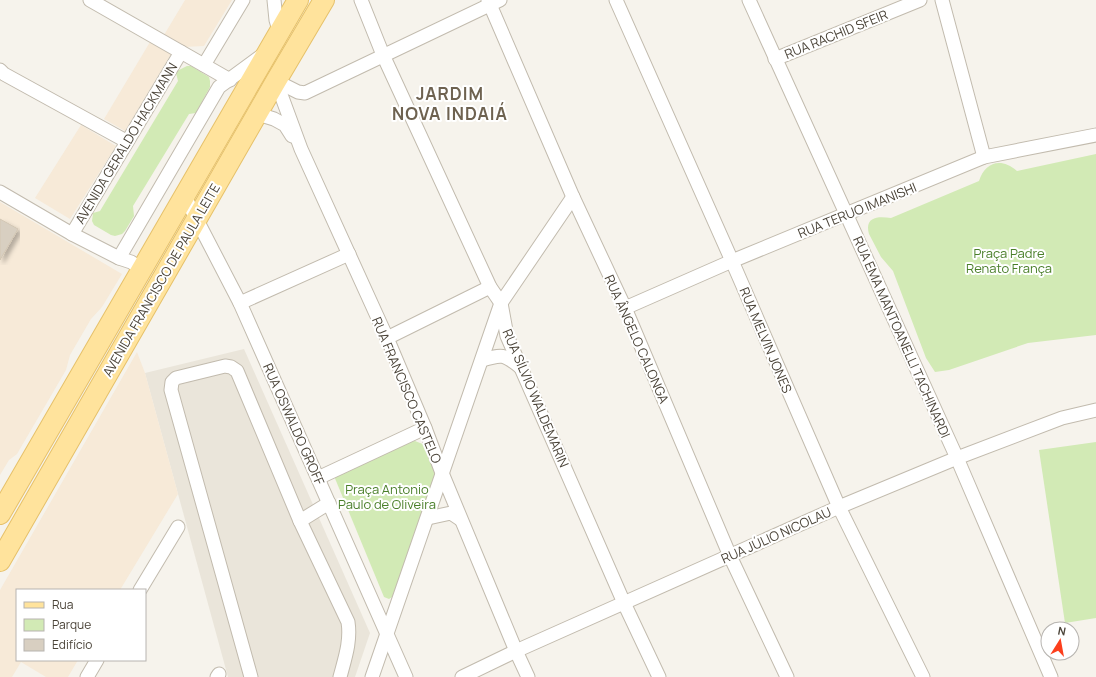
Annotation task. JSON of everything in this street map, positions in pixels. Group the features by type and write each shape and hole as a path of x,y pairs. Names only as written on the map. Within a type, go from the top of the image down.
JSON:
{"main road":[{"name":"AVENIDA FRANCISCO DE PAULA LEITE","path":"0,514 298,0"},
{"name":"AVENIDA FRANCISCO DE PAULA LEITE","path":"2,553 324,0"}],"street":[{"path":"90,0 230,80"},
{"path":"204,65 243,0"},
{"path":"274,0 276,20 280,33"},
{"name":"RUA SÍLVIO WALDEMARIN","path":"361,0 383,55 490,287 501,303 508,336 521,368 624,603 659,677"},
{"name":"RUA MELVIN JONES","path":"616,0 732,261 838,507 923,677"},
{"name":"RUA EMA MANTOANELLI TACHINARDI","path":"749,0 956,458 1051,677"},
{"name":"RUA RACHID SFEIR","path":"775,59 920,0"},
{"path":"942,0 984,158"},
{"path":"276,81 298,92 305,93 493,1"},
{"name":"RUA ÂNGELO CALONGA","path":"493,1 573,197 625,308 730,556 787,677"},
{"path":"119,258 219,86 230,80 269,50"},
{"name":"AVENIDA GERALDO HACKMANN","path":"72,234 126,141 181,52"},
{"path":"0,70 4,74 126,141"},
{"name":"RUA FRANCISCO CASTELO","path":"276,81 301,149 387,338 425,428 460,518 528,677"},
{"name":"RUA FRANCISCO CASTELO","path":"258,114 274,118 285,125 301,149"},
{"name":"RUA TERUO IMANISHI","path":"625,308 732,261 984,158 1096,135"},
{"path":"0,192 72,234 119,258 131,262 142,269"},
{"path":"372,677 501,303 573,197"},
{"name":"RUA OSWALDO GROFF","path":"184,198 240,303 406,677"},
{"path":"240,303 349,254"},
{"path":"387,338 490,287"},
{"path":"482,360 496,355 508,357 521,368"},
{"path":"250,677 171,390 172,382 176,378 225,366 231,367 237,371 300,521 348,622 350,634 349,645 340,677"},
{"name":"RUA JÚLIO NICOLAU","path":"462,677 516,651 838,507 956,458 1062,418 1096,410"},
{"path":"318,478 425,428"},
{"path":"300,521 329,503"},
{"path":"428,518 451,513 460,518"},
{"path":"141,589 178,527"},
{"path":"87,677 96,661"}],"shaded area":[{"path":"185,0 232,0 204,46 184,47 164,35"},
{"path":"150,42 171,54 125,131 104,119"},
{"path":"81,125 116,146 70,219 35,198"},
{"path":"0,202 122,274 102,307 91,319 70,355 66,370 17,454 9,460 0,475"},
{"path":"244,349 370,633 355,677 228,677 145,373"},
{"path":"137,352 145,373 178,494 121,589 16,589 16,661 77,661 68,677 46,677 21,662 12,677 0,677 0,590"}],"green space":[{"path":"187,66 191,66 209,77 210,87 196,113 189,114 133,206 134,216 125,231 122,234 115,236 111,235 94,225 92,221 93,213 100,211 178,81 176,73"},
{"name":"Praça Padre Renato França","path":"1096,154 1096,335 1028,343 949,370 935,372 926,358 893,271 881,257 869,234 868,228 871,220 877,217 891,218 979,181 985,169 994,164 1005,164 1017,171"},
{"name":"Praça Antonio Paulo de Oliveira","path":"415,441 425,445 438,474 392,597 389,599 384,597 334,476 408,442"},
{"path":"1096,442 1096,618 1077,621 1065,621 1039,450"}],"building":[{"path":"0,219 18,229 0,260"}],"district":[{"name":"JARDIM NOVA INDAIÁ","path":"450,103"}]}
